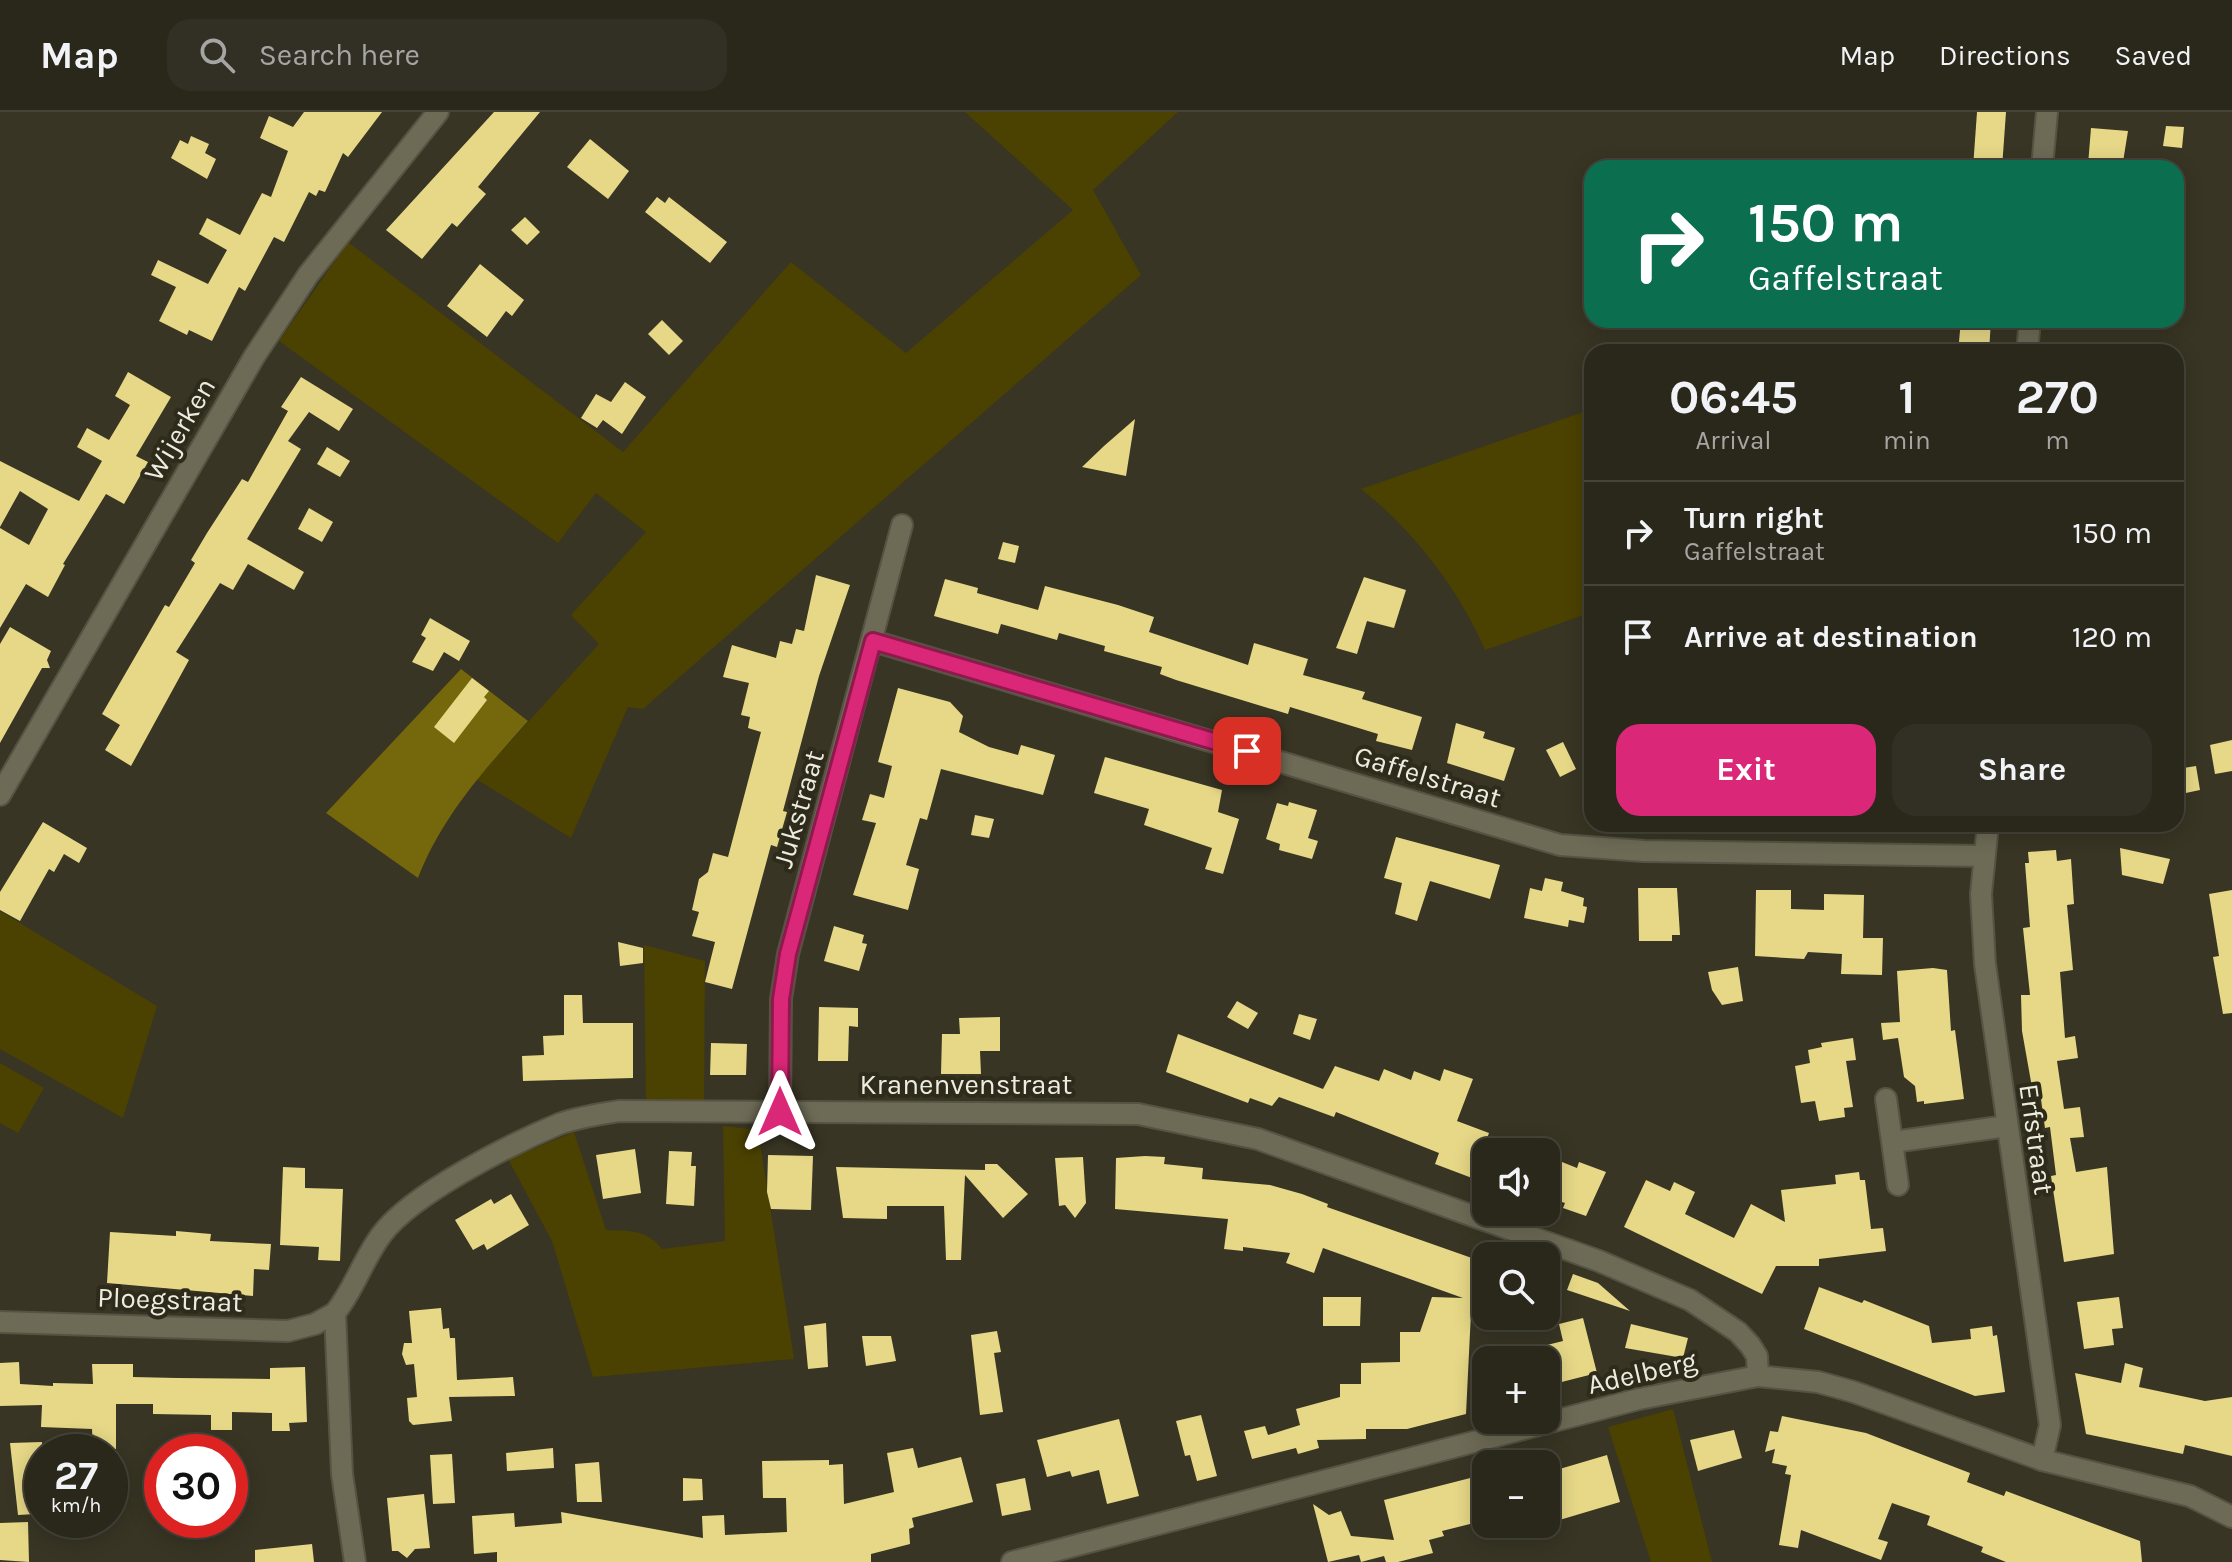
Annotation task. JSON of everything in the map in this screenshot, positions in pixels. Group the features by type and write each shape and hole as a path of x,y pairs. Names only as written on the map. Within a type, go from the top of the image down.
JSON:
{"street":[{"name":"Wijerken","path":"0,795 262,345 308,275 438,112"},
{"path":"2043,160 2047,112"},
{"name":"Jukstraat","path":"780,1112 781,999 788,954 902,525"},
{"name":"Gaffelstraat","path":"873,641 1560,845 1644,851 1984,856"},
{"name":"Erfstraat","path":"1987,832 1981,928 2050,1425 2042,1460"},
{"path":"1886,1099 1898,1185"},
{"name":"Kranenvenstraat","path":"335,1313 353,1290 382,1234 398,1216 488,1159 559,1124 619,1111 1138,1114 1258,1139 1599,1261 1690,1300 1738,1332 1757,1356 1758,1376"},
{"path":"1893,1142 2007,1126"},
{"path":"335,1313 342,1474 355,1562"},
{"name":"Ploegstraat","path":"0,1322 288,1331 315,1324 335,1313"},
{"name":"Adelberg","path":"1012,1562 1639,1399 1758,1376 1818,1382 1854,1392 2042,1460 2183,1493 2232,1517"}],"shaded area":[{"path":"965,112 1178,112 1093,190 1141,275 643,709 628,707 571,838 476,779 599,644 571,615 646,532 596,493 558,543 279,341 348,242 623,452 791,262 906,353 1073,210"},
{"path":"1584,412 1584,615 1485,650 1462,605 1433,562 1399,523 1361,489"},
{"path":"461,669 528,721 452,814 418,878 326,813"},
{"path":"0,911 157,1006 123,1118 0,1049"},
{"path":"644,945 705,961 704,1102 646,1102"},
{"path":"0,1063 44,1088 18,1133 0,1123"},
{"path":"723,1126 758,1130 794,1359 593,1377 552,1241 508,1159 574,1132 606,1230 644,1234 662,1249 725,1241"},
{"path":"1673,1409 1712,1562 1651,1562 1608,1427"}],"building":[{"path":"304,112 382,112 348,157 343,153 325,192 319,190 316,196 309,192 284,242 274,237 245,291 239,287 212,341 189,330 187,335 159,321 176,287 151,275 158,260 208,284 227,250 199,234 207,218 240,235 262,193 271,197 288,151 260,138 269,116 293,127"},
{"path":"494,112 540,112 478,187 486,194 457,227 452,223 422,259 386,230"},
{"path":"1977,112 2006,112 2003,160 1974,160"},
{"path":"2166,126 2184,127 2182,148 2163,146"},
{"path":"2091,128 2128,131 2123,160 2088,160"},
{"path":"191,136 209,144 205,153 216,159 207,179 171,158 180,140 188,144"},
{"path":"590,139 629,171 608,199 567,167"},
{"path":"657,197 665,203 669,197 727,242 710,263 645,212"},
{"path":"525,217 540,232 527,245 511,230"},
{"path":"480,264 524,300 512,316 506,311 487,337 447,306"},
{"path":"662,320 683,341 669,355 648,334"},
{"path":"1960,328 1990,328 1990,344 1959,344"},
{"path":"128,372 171,397 136,456 148,462 124,504 106,494 63,564 48,597 26,584 0,628 0,528 29,545 48,509 20,491 0,527 0,461 79,501 102,461 77,447 87,428 109,440 130,405 115,396"},
{"path":"301,377 353,409 339,431 309,412 288,441 301,449 247,539 304,572 294,590 248,564 233,590 220,583 176,652 189,660 131,766 105,750 120,725 102,714 165,605 169,607 195,563 191,560 207,533 242,479 248,482 288,411 281,407"},
{"path":"625,382 646,397 622,434 603,420 597,428 581,418 596,394 611,402"},
{"path":"1135,419 1126,476 1082,467 1104,446"},
{"path":"327,447 350,461 340,477 317,464"},
{"path":"309,508 333,522 322,542 298,529"},
{"path":"1003,542 1019,546 1015,563 998,559"},
{"path":"816,575 850,585 819,676 783,811 787,812 777,847 771,845 732,989 705,982 715,942 692,936 699,912 692,910 699,879 708,872 713,853 728,857 761,732 748,728 750,717 741,715 749,683 723,677 732,645 776,658 780,641 792,644 796,629 804,631"},
{"path":"1364,577 1406,590 1394,628 1367,621 1357,654 1336,648"},
{"path":"945,579 978,588 977,593 1038,610 1045,586 1118,605 1154,617 1149,632 1248,665 1254,643 1308,659 1303,675 1365,692 1362,699 1422,717 1412,750 1376,741 1378,734 1290,707 1288,714 1176,680 1160,674 1162,667 1104,651 1105,646 1059,633 1057,640 1001,624 998,634 934,616"},
{"path":"430,618 470,641 459,661 444,652 433,671 412,662 426,638 421,635"},
{"path":"10,627 51,651 47,660 50,668 42,668 0,743 0,644"},
{"path":"472,678 489,691 484,697 487,700 454,743 434,727"},
{"path":"898,688 950,702 963,716 959,732 989,747 1018,755 1021,745 1055,755 1043,795 941,769 927,820 920,818 906,865 919,869 908,910 853,895 876,823 862,820 870,794 884,798 892,766 878,762"},
{"path":"1456,723 1485,732 1483,738 1515,748 1504,781 1447,763"},
{"path":"2232,740 2232,771 2215,774 2210,745"},
{"path":"1563,742 1576,769 1560,777 1546,750"},
{"path":"1105,757 1222,790 1218,812 1239,819 1223,874 1205,869 1212,848 1144,825 1149,809 1094,793"},
{"path":"2196,766 2200,790 2184,793 2184,768"},
{"path":"1289,802 1317,810 1308,838 1318,841 1312,859 1279,850 1280,844 1266,839 1277,803 1288,806"},
{"path":"975,815 994,819 989,838 971,835"},
{"path":"43,822 87,848 79,863 64,854 54,872 49,869 20,921 0,910 0,892"},
{"path":"1396,837 1500,865 1490,899 1430,881 1417,921 1395,914 1402,883 1384,878"},
{"path":"2120,848 2170,859 2163,884 2122,875"},
{"path":"2056,850 2057,861 2071,859 2074,904 2067,905 2073,970 2060,972 2065,1038 2075,1036 2078,1058 2057,1061 2064,1109 2080,1107 2084,1137 2070,1138 2076,1172 2107,1167 2114,1254 2064,1262 2051,1176 2056,1175 2050,1127 2045,1128 2040,1092 2033,1093 2022,1031 2021,995 2030,995 2023,928 2030,927 2025,863 2029,863 2028,852"},
{"path":"1545,878 1563,882 1561,891 1584,898 1583,906 1587,907 1584,923 1569,920 1568,927 1524,918 1530,888 1542,891"},
{"path":"1638,888 1677,888 1680,935 1672,935 1672,941 1639,941"},
{"path":"1756,890 1791,890 1791,909 1824,910 1824,894 1864,895 1863,938 1883,938 1882,975 1841,974 1842,954 1808,952 1804,959 1755,956"},
{"path":"2232,890 2232,1013 2223,1014 2213,957 2219,956 2209,894"},
{"path":"834,926 864,935 862,943 867,944 859,971 824,961"},
{"path":"618,942 643,948 643,963 620,966"},
{"path":"1738,967 1743,1001 1722,1005 1712,990 1708,972"},
{"path":"1947,970 1951,1031 1955,1030 1964,1099 1924,1104 1924,1101 1917,1102 1915,1086 1904,1077 1898,1038 1883,1040 1881,1023 1900,1022 1897,971"},
{"path":"564,995 582,995 583,1023 633,1023 633,1078 523,1081 522,1056 544,1055 543,1036 564,1035"},
{"path":"1237,1001 1258,1013 1248,1029 1227,1017"},
{"path":"819,1007 858,1008 858,1027 849,1026 848,1061 818,1061"},
{"path":"1299,1014 1317,1019 1310,1040 1293,1034"},
{"path":"1000,1017 1000,1051 980,1051 981,1074 941,1074 942,1034 960,1034 959,1018"},
{"path":"1178,1034 1323,1089 1335,1066 1379,1081 1384,1069 1411,1080 1414,1071 1440,1081 1444,1069 1473,1079 1457,1121 1489,1133 1487,1138 1472,1138 1472,1178 1435,1164 1439,1153 1336,1112 1334,1117 1279,1097 1272,1106 1250,1098 1248,1103 1166,1072"},
{"path":"1853,1038 1856,1060 1846,1061 1853,1107 1844,1108 1845,1117 1819,1121 1815,1101 1801,1103 1795,1066 1810,1063 1808,1050 1822,1047 1821,1043"},
{"path":"711,1043 747,1044 746,1075 710,1075"},
{"path":"635,1149 641,1193 603,1199 596,1155"},
{"path":"669,1151 692,1152 691,1166 696,1166 694,1206 666,1204"},
{"path":"768,1155 813,1156 811,1210 771,1209 767,1192"},
{"path":"1083,1157 1086,1203 1075,1218 1065,1205 1059,1206 1055,1158"},
{"path":"1165,1157 1164,1164 1203,1168 1202,1179 1270,1185 1302,1194 1328,1204 1327,1207 1472,1258 1466,1414 1407,1429 1366,1429 1366,1439 1317,1440 1319,1448 1298,1454 1296,1448 1252,1459 1244,1431 1265,1426 1268,1435 1300,1425 1296,1409 1340,1397 1340,1384 1361,1384 1361,1363 1400,1362 1400,1332 1420,1332 1432,1297 1463,1298 1323,1248 1314,1273 1286,1263 1290,1253 1243,1247 1243,1251 1224,1249 1228,1219 1115,1209 1116,1158"},
{"path":"1562,1162 1577,1168 1579,1162 1606,1172 1586,1216 1563,1208 1565,1203 1560,1201"},
{"path":"985,1164 997,1164 1028,1194 1003,1218 965,1175 961,1260 946,1260 944,1206 887,1206 887,1219 843,1218 836,1167 985,1170"},
{"path":"283,1167 305,1168 305,1188 343,1189 340,1261 318,1260 319,1247 280,1245"},
{"path":"1859,1172 1860,1180 1865,1180 1871,1229 1883,1228 1886,1251 1819,1259 1819,1266 1776,1266 1762,1294 1624,1227 1646,1180 1670,1191 1674,1182 1695,1192 1685,1214 1734,1238 1751,1204 1785,1222 1781,1190 1836,1184 1835,1175"},
{"path":"511,1194 529,1225 487,1250 484,1244 473,1250 455,1220 491,1199 494,1204"},
{"path":"176,1231 211,1234 210,1241 271,1244 269,1270 254,1269 253,1296 107,1283 110,1232 176,1236"},
{"path":"1573,1274 1598,1283 1630,1311 1567,1290"},
{"path":"1819,1287 1862,1303 1864,1300 1929,1326 1932,1343 1971,1339 1970,1329 1992,1326 1993,1336 1997,1335 2005,1392 1975,1396 1804,1329"},
{"path":"1323,1297 1361,1297 1360,1326 1323,1326"},
{"path":"2119,1297 2123,1328 2112,1329 2114,1345 2084,1349 2077,1302"},
{"path":"441,1308 443,1329 449,1328 450,1338 455,1338 457,1380 513,1377 515,1396 449,1397 452,1421 413,1425 409,1421 407,1398 417,1397 414,1364 406,1365 402,1354 404,1343 412,1343 409,1311"},
{"path":"1583,1318 1597,1373 1560,1382 1560,1346 1543,1346 1563,1341 1560,1324"},
{"path":"826,1323 828,1367 808,1369 804,1326"},
{"path":"1631,1324 1688,1338 1683,1358 1625,1348"},
{"path":"997,1331 1001,1352 994,1353 1003,1412 980,1415 971,1335"},
{"path":"862,1336 891,1336 896,1361 866,1366"},
{"path":"19,1362 20,1384 53,1386 53,1383 93,1384 92,1364 133,1364 133,1377 177,1378 270,1379 270,1368 305,1367 307,1422 289,1423 290,1431 272,1431 272,1413 232,1412 232,1430 211,1430 211,1415 153,1414 153,1404 116,1404 116,1434 92,1434 92,1429 41,1427 42,1405 0,1406 0,1363"},
{"path":"2125,1363 2143,1368 2139,1387 2205,1401 2232,1397 2232,1456 2185,1445 2183,1454 2086,1434 2075,1373 2121,1383"},
{"path":"1201,1415 1217,1476 1197,1481 1190,1455 1185,1456 1176,1421"},
{"path":"1782,1416 1866,1433 1970,1473 1967,1482 2004,1496 2006,1491 2140,1541 2142,1562 2006,1562 1981,1552 1983,1547 1927,1525 1930,1516 1892,1503 1878,1539 1888,1542 1881,1560 1801,1530 1798,1548 1779,1545 1791,1475 1785,1474 1787,1466 1772,1463 1775,1449 1765,1452 1770,1431 1778,1432"},
{"path":"1119,1419 1139,1496 1107,1504 1099,1470 1072,1477 1070,1471 1047,1477 1037,1440"},
{"path":"1734,1430 1742,1458 1698,1471 1690,1440"},
{"path":"10,1443 24,1443 24,1515 18,1515"},
{"path":"553,1448 554,1468 507,1471 506,1453"},
{"path":"913,1448 918,1468 961,1457 973,1502 912,1518 914,1527 909,1529 910,1544 871,1554 871,1562 497,1562 497,1552 474,1554 472,1516 514,1513 515,1527 562,1523 561,1512 703,1538 702,1516 724,1515 725,1535 787,1532 786,1498 763,1498 762,1461 829,1460 829,1465 843,1464 844,1504 894,1492 887,1453"},
{"path":"452,1454 455,1503 433,1504 430,1455"},
{"path":"1607,1455 1620,1502 1560,1520 1560,1469"},
{"path":"599,1462 602,1502 577,1502 575,1464"},
{"path":"683,1478 702,1479 703,1500 683,1501"},
{"path":"1025,1478 1031,1510 1002,1516 996,1484"},
{"path":"1472,1478 1472,1524 1442,1531 1444,1536 1429,1540 1433,1553 1398,1562 1386,1562 1384,1556 1361,1562 1359,1555 1328,1562 1313,1504 1329,1515 1341,1511 1351,1536 1394,1540 1384,1500"},
{"path":"424,1494 430,1548 415,1549 407,1558 398,1551 392,1551 387,1498"},
{"path":"24,1522 29,1562 0,1560 0,1523"},
{"path":"312,1544 314,1562 255,1562 255,1550"}],"route":[{"path":"780,1112 781,999 788,954 873,641 1247,751"}]}
